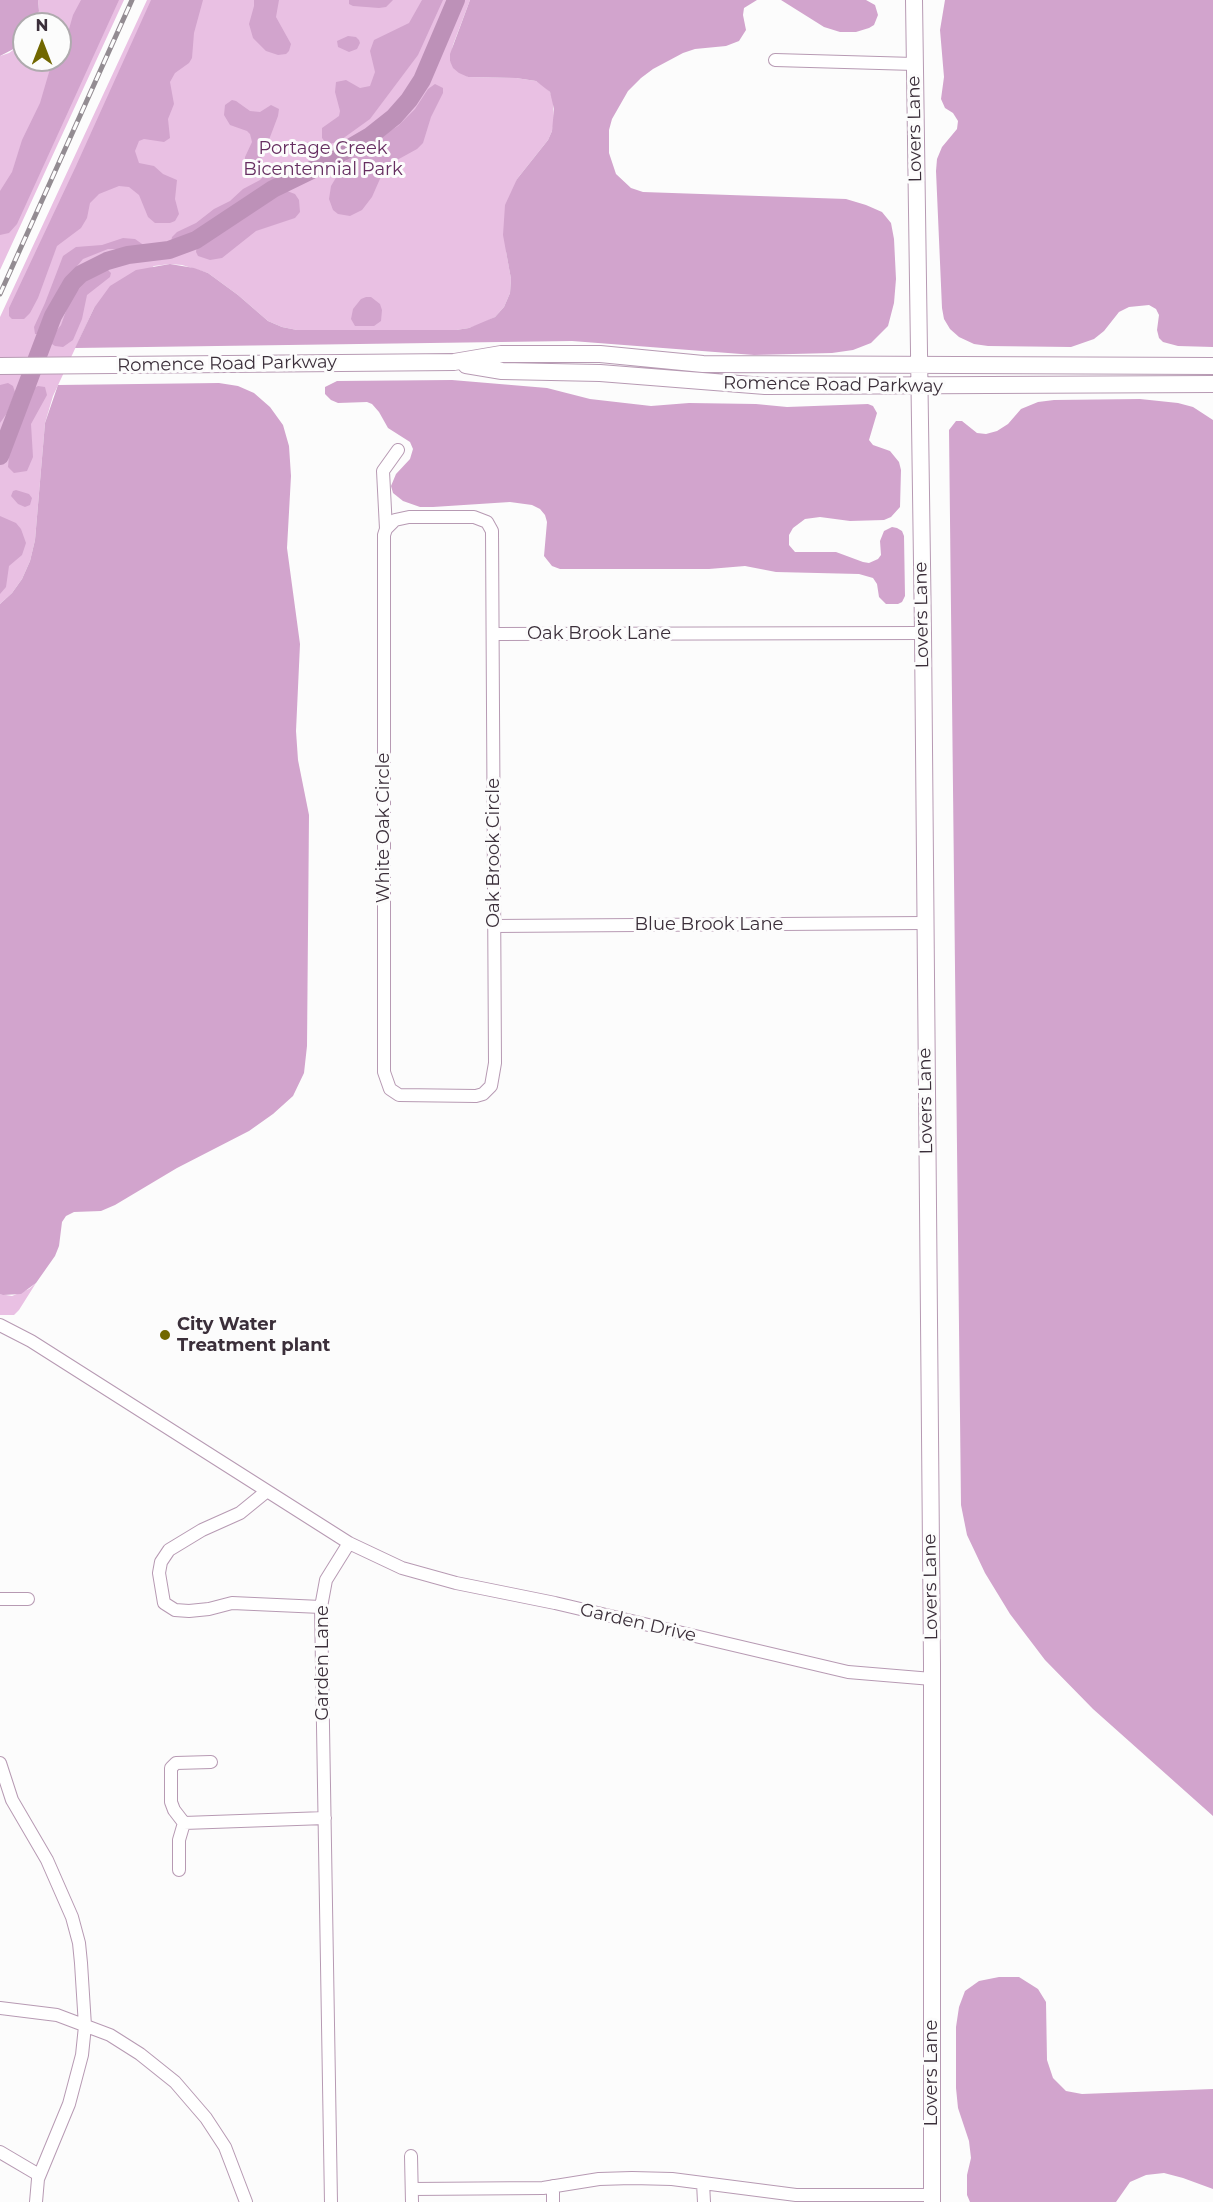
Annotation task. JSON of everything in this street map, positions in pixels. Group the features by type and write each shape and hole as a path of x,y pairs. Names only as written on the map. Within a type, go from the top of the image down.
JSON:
{"street":[{"name":"Lovers Lane","path":"914,0 923,633 932,1679 932,2199"},
{"path":"775,60 914,64"},
{"name":"Romence Road Parkway","path":"7,366 454,362 501,354 600,354 704,364 1213,366"},
{"name":"Romence Road Parkway","path":"454,362 502,371 600,373 732,385 1213,384"},
{"name":"White Oak Circle","path":"398,450 382,471 386,529 384,535 385,1078 393,1092 405,1096 476,1096 483,1094 491,1086 494,1072"},
{"path":"386,529 395,520 409,517 474,517 487,522 492,535 494,634"},
{"name":"Oak Brook Lane","path":"494,634 923,633"},
{"name":"Oak Brook Circle","path":"494,634 494,1072"},
{"name":"Blue Brook Lane","path":"494,926 924,923"},
{"path":"0,1325 31,1341 349,1543"},
{"path":"267,1491 240,1513 202,1530 169,1550 161,1562 159,1573 164,1603 175,1610 189,1611 232,1603 321,1607"},
{"name":"Garden Drive","path":"349,1543 402,1568 456,1583 555,1603 848,1672 898,1678 932,1679"},
{"name":"Garden Lane","path":"332,2202 321,1607 326,1580 349,1543"},
{"path":"0,1599 28,1599"},
{"path":"184,1823 171,1802 171,1768 176,1763 211,1762"},
{"path":"0,1763 12,1800 47,1860 72,1917 79,1943 85,2026 77,2078 69,2104 39,2175 36,2202"},
{"path":"184,1823 325,1818"},
{"path":"179,1870 179,1840 184,1823"},
{"path":"0,2008 57,2014 110,2035 140,2054 175,2082 192,2100 225,2147 246,2202"},
{"path":"0,2152 39,2175"},
{"path":"411,2156 412,2196 543,2188 599,2179 632,2178 672,2179 795,2195 932,2199"},
{"path":"704,2183 704,2202"},
{"path":"553,2186 553,2202"}],"green space":[{"path":"38,0 124,0 0,270 0,56 12,51 12,72 72,72 72,12 39,11"},
{"name":"Portage Creek Bicentennial Park","path":"147,0 470,0 453,45 450,61 468,77 516,78 536,81 544,86 550,92 553,100 552,131 548,140 517,179 506,251 511,279 510,293 504,307 495,317 481,324 456,330 297,330 268,321 208,273 170,264 154,266 94,308 53,396 45,423 35,540 30,561 22,579 0,604 0,317"},
{"path":"36,1283 14,1315 0,1315 0,1294 12,1296 29,1289"}],"shaded area":[{"path":"0,0 38,0 39,12 12,12 12,50 0,56"},
{"path":"81,0 119,0 17,224 9,233 0,235 0,191 12,172 22,140 40,103 49,72 72,72 73,15"},
{"path":"151,0 203,0 194,33 192,58 175,73 170,82 174,104 168,119 170,138 164,142 144,139 139,141 135,151 139,163 154,166 163,174 177,180 175,199 179,214 175,221 170,223 155,223 148,217 139,195 129,187 119,186 99,194 90,203 87,218 81,228 57,246 38,298 30,313 24,319 12,319 9,316 9,308"},
{"path":"254,0 279,0 276,17 291,44 286,54 278,55 266,51 253,38 249,24"},
{"path":"349,0 393,0 386,7 379,8 353,6 349,4"},
{"path":"422,0 443,0 418,55 370,119 338,142 329,144 325,142 322,138 322,128 339,116 340,111 335,92 336,82 346,80 360,88 370,86 375,72 370,51 374,40 409,23"},
{"path":"470,0 757,0 744,8 746,30 739,41 726,46 695,49 683,53 653,69 628,91 612,119 609,130 609,153 616,174 631,188 643,192 846,199 882,212 891,223 894,239 896,279 894,303 888,326 871,343 853,350 832,353 754,355 572,341 75,348 94,308 110,286 136,270 170,264 208,273 268,321 297,330 456,330 469,328 495,317 504,307 510,293 511,279 503,235 505,205 517,179 548,140 552,131 554,109 550,92 536,81 516,78 468,77 453,68 450,54"},
{"path":"781,0 866,0 875,5 878,15 874,25 869,28 856,32 840,32 824,27"},
{"path":"945,0 1213,0 1213,347 1178,346 1163,342 1157,330 1159,315 1156,309 1149,305 1129,307 1119,312 1104,331 1094,339 1071,347 974,344 959,337 950,329 944,319 942,308 936,171 937,159 942,147 957,129 958,121 953,113 945,108 941,99 944,77 940,30"},
{"path":"348,36 356,37 360,43 357,49 349,52 338,47 337,41"},
{"path":"435,84 443,88 443,93 431,117 423,143 417,149 388,165 372,197 362,210 350,216 338,214 333,210 329,199 331,186 349,156 398,126 415,109 428,89"},
{"path":"232,100 250,111 260,112 271,105 279,109 264,153 258,164 253,167 245,162 252,142 250,134 230,125 224,115 225,105"},
{"path":"290,163 293,167 292,174 288,177 249,197 202,230 183,240 171,242 177,232 196,223 214,209 230,201 243,189 260,180 275,164"},
{"path":"287,191 295,194 299,200 300,212 295,218 256,231 222,258 210,260 198,256 197,245 268,197"},
{"path":"123,238 135,239 145,246 141,249 108,249 83,259 66,279 41,331 35,334 34,327 63,256 76,247 102,245"},
{"path":"106,268 111,273 110,277 87,295 82,319 73,340 63,347 52,344 51,338 61,325 71,297 95,272"},
{"path":"371,297 380,304 381,321 374,326 355,326 351,319 353,309 361,299"},
{"path":"452,380 547,388 590,399 651,406 689,403 787,407 868,404 873,406 877,413 869,440 873,445 890,451 899,462 901,470 900,507 891,517 884,520 850,521 820,517 805,519 793,528 789,535 789,545 795,552 836,552 869,563 881,555 880,541 884,531 892,527 897,528 904,536 905,596 898,604 886,604 879,597 877,584 873,578 859,574 776,572 745,566 709,569 560,569 552,566 544,556 547,522 540,509 532,505 510,502 420,507 403,501 393,493 391,486 396,474 410,459 413,449 410,442 388,428 372,404 367,402 338,403 325,394 325,387 337,381"},
{"path":"8,383 13,386 15,392 7,413 0,423 0,385"},
{"path":"219,383 238,386 254,393 270,407 283,425 289,446 291,476 287,548 300,644 296,731 298,760 309,815 307,1046 304,1073 293,1096 249,1131 177,1168 115,1205 101,1211 74,1212 66,1216 62,1222 59,1246 55,1256 36,1283 21,1294 3,1295 0,1294 0,604 22,579 30,561 35,540 45,423 58,385"},
{"path":"45,387 47,395 31,424 33,457 27,471 14,473 8,467 9,455 30,396 34,388"},
{"path":"1140,399 1193,407 1213,420 1213,1816 1093,1709 1045,1660 1010,1614 985,1573 967,1535 961,1505 949,430 956,421 962,421 977,433 986,434 997,431 1008,424 1021,409 1038,402"},
{"path":"16,490 29,494 32,498 30,505 25,507 18,504 11,496"},
{"path":"0,516 16,523 26,543 22,555 9,566 6,587 0,594"},
{"path":"999,1977 1019,1977 1038,1989 1046,2002 1047,2060 1053,2078 1066,2091 1082,2094 1213,2089 1213,2189 1164,2173 1146,2175 1130,2182 1116,2202 970,2202 967,2195 967,2175 971,2158 969,2141 958,2108 956,2088 956,2027 959,2007 965,1991 979,1981"}],"waterway":[{"path":"0,456 53,316 72,283 81,274 107,261 128,255 169,250 196,240 273,189 310,171 370,136 394,117 422,80 456,0"}],"railway":[{"path":"0,294 132,0"}],"place":[{"name":"City Water Treatment plant","path":"165,1335"}]}
